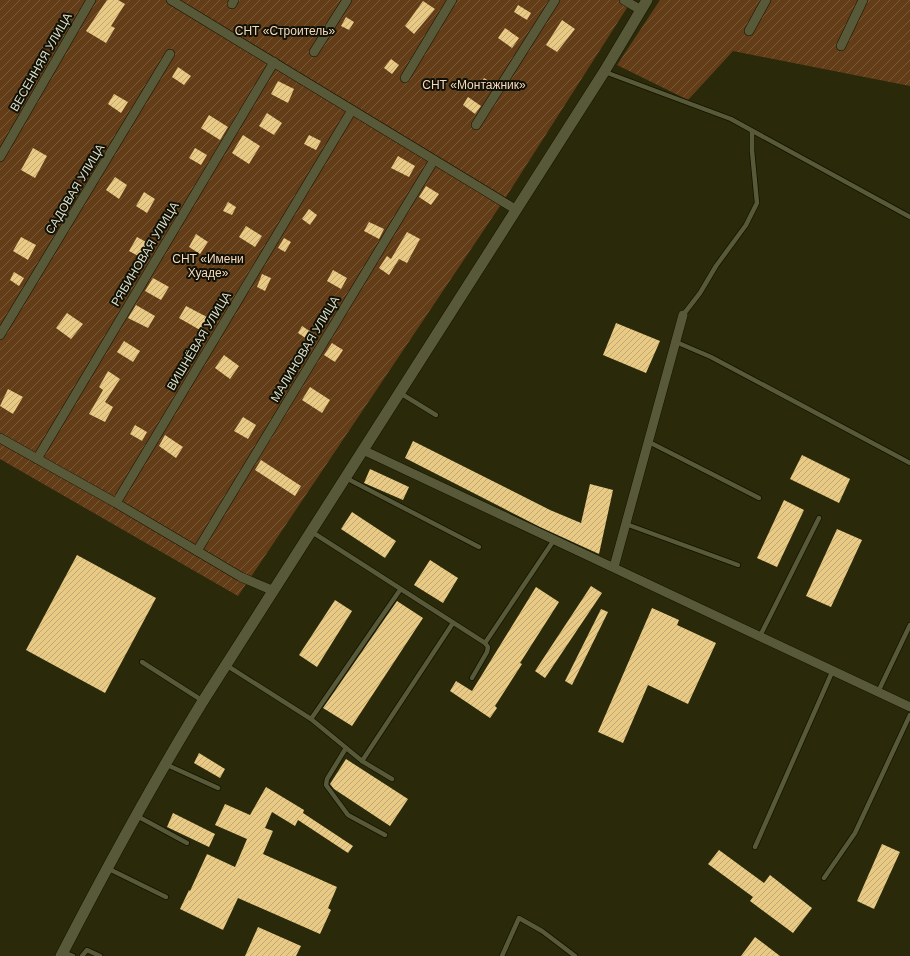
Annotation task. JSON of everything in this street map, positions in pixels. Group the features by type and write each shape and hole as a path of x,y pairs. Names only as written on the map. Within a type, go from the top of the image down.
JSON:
{"street":[{"name":"ВЕСЕННЯЯ УЛИЦА","path":"0,157 91,0"},
{"path":"171,0 515,209"},
{"path":"314,52 347,0"},
{"path":"405,78 452,0"},
{"path":"476,125 555,0"},
{"path":"624,0 641,10"},
{"path":"66,955 107,868 165,764 203,701 312,532 515,209 604,72 647,0"},
{"path":"749,31 766,0"},
{"path":"841,46 863,0"},
{"name":"САДОВАЯ УЛИЦА","path":"0,335 170,54"},
{"name":"РЯБИНОВАЯ УЛИЦА","path":"37,458 274,62"},
{"name":"ВИШНЁВАЯ УЛИЦА","path":"116,503 352,110"},
{"name":"МАЛИНОВАЯ УЛИЦА","path":"197,550 434,160"},
{"path":"614,567 683,315"},
{"path":"0,438 116,503 241,576 274,591"},
{"path":"363,450 910,707"}],"lane":[{"path":"604,72 731,119 910,217"},
{"path":"683,315 700,293 716,266 746,225 757,203 752,151 752,131"},
{"path":"676,342 712,357 910,463"},
{"path":"399,393 436,415"},
{"path":"649,442 758,498"},
{"path":"346,478 479,547"},
{"path":"760,636 819,518"},
{"path":"626,524 738,565"},
{"path":"312,532 400,590 485,643 488,647 487,652 472,678"},
{"path":"485,643 555,539"},
{"path":"312,719 400,590"},
{"path":"362,761 454,623"},
{"path":"878,692 910,626"},
{"path":"142,662 203,701"},
{"path":"226,665 312,719 362,761 392,779"},
{"path":"755,847 834,670"},
{"path":"824,878 855,833 910,715"},
{"path":"346,748 327,779 326,785 348,815 385,835"},
{"path":"165,764 218,788"},
{"path":"136,815 187,842"},
{"path":"107,868 166,897"},
{"path":"502,956 519,918 542,932 575,956"},
{"path":"82,956 87,950 100,956"}],"green space":[{"name":"СНТ «Имени Хуаде»","path":"0,0 632,0 502,203 238,596 0,459"},
{"path":"660,0 910,0 910,86 733,51 688,100 617,65"}],"building":[{"path":"107,0 118,0 125,4 111,26 115,28 106,43 86,31"},
{"path":"423,1 435,9 414,34 405,26"},
{"path":"518,5 531,13 527,20 514,12"},
{"path":"346,17 354,22 349,30 341,26"},
{"path":"562,20 575,29 557,52 546,45"},
{"path":"505,28 519,38 512,48 498,38"},
{"path":"391,59 399,65 392,74 384,68"},
{"path":"178,67 191,76 184,85 172,77"},
{"path":"484,78 492,83 487,91 480,86"},
{"path":"278,81 294,89 288,103 271,94"},
{"path":"114,94 128,102 121,113 108,104"},
{"path":"468,97 481,106 475,114 463,105"},
{"path":"267,113 282,123 274,135 259,126"},
{"path":"209,115 228,127 220,140 201,128"},
{"path":"243,135 260,146 249,164 232,153"},
{"path":"309,135 321,141 316,150 304,144"},
{"path":"33,148 47,156 35,178 21,170"},
{"path":"195,148 207,155 201,165 189,158"},
{"path":"398,156 415,166 409,177 391,168"},
{"path":"115,177 127,185 119,199 106,190"},
{"path":"426,186 439,194 431,205 419,197"},
{"path":"144,192 155,199 147,213 136,206"},
{"path":"228,202 236,207 232,215 223,211"},
{"path":"309,209 317,215 310,225 302,219"},
{"path":"369,222 384,229 379,239 364,231"},
{"path":"246,226 262,236 255,247 239,237"},
{"path":"407,232 420,239 407,263 399,259 389,275 379,268 387,256 391,259"},
{"path":"196,234 208,242 200,254 189,247"},
{"path":"21,237 36,245 28,260 13,251"},
{"path":"137,237 150,244 142,258 129,251"},
{"path":"284,238 291,242 285,252 278,248"},
{"path":"333,270 347,278 341,289 327,281"},
{"path":"14,272 24,278 19,286 10,280"},
{"path":"262,274 271,278 265,291 257,287"},
{"path":"153,278 169,287 161,300 145,291"},
{"path":"136,305 155,316 148,328 128,318"},
{"path":"186,306 207,317 200,330 179,318"},
{"path":"67,313 83,324 71,339 56,328"},
{"path":"616,323 660,341 646,373 603,355"},
{"path":"302,326 314,334 310,341 298,333"},
{"path":"124,341 140,351 133,362 117,352"},
{"path":"332,343 343,350 335,362 324,355"},
{"path":"224,355 239,366 230,379 215,368"},
{"path":"108,371 120,379 105,402 113,407 105,422 89,414 103,390 99,387"},
{"path":"310,387 330,400 322,413 302,400"},
{"path":"8,389 23,397 13,414 0,406"},
{"path":"243,417 256,425 248,439 234,431"},
{"path":"135,425 147,432 142,441 130,434"},
{"path":"165,435 183,447 176,458 159,446"},
{"path":"413,441 550,510 581,523 590,484 613,490 599,554 540,527 405,458"},
{"path":"802,455 850,479 839,503 790,479"},
{"path":"261,460 301,486 295,496 255,470"},
{"path":"370,469 409,487 403,500 364,483"},
{"path":"784,500 804,510 777,567 757,558"},
{"path":"352,512 396,541 385,558 341,529"},
{"path":"837,529 862,540 831,607 806,596"},
{"path":"77,555 156,598 105,693 26,650"},
{"path":"430,560 458,578 443,603 414,585"},
{"path":"591,586 602,593 545,678 535,671"},
{"path":"536,587 559,602 520,663 522,664 495,706 497,708 490,718 450,691 456,681 472,691"},
{"path":"335,600 352,611 317,667 299,655"},
{"path":"397,601 423,618 352,726 323,708"},
{"path":"652,608 679,620 677,625 716,643 688,704 648,685 623,743 598,732"},
{"path":"601,609 608,612 572,685 565,681"},
{"path":"199,753 225,769 220,778 194,763"},
{"path":"346,759 408,799 390,826 334,789 330,784"},
{"path":"266,787 304,810 303,813 353,846 348,853 298,820 295,826 272,812 265,828 273,831 263,854 337,887 328,908 331,910 320,934 238,898 223,930 180,909 207,854 235,867 247,839 215,825 225,804 250,815"},
{"path":"173,813 215,834 209,847 167,827"},
{"path":"882,844 900,852 874,909 857,901"},
{"path":"719,850 764,883 770,875 812,908 793,933 750,901 753,897 708,864"},
{"path":"258,927 301,946 296,956 245,956"},
{"path":"755,937 780,956 741,956"}],"park label":[{"name":"СНТ «Строитель»","path":"285,31"},
{"name":"СНТ «Монтажник»","path":"474,85"}]}
